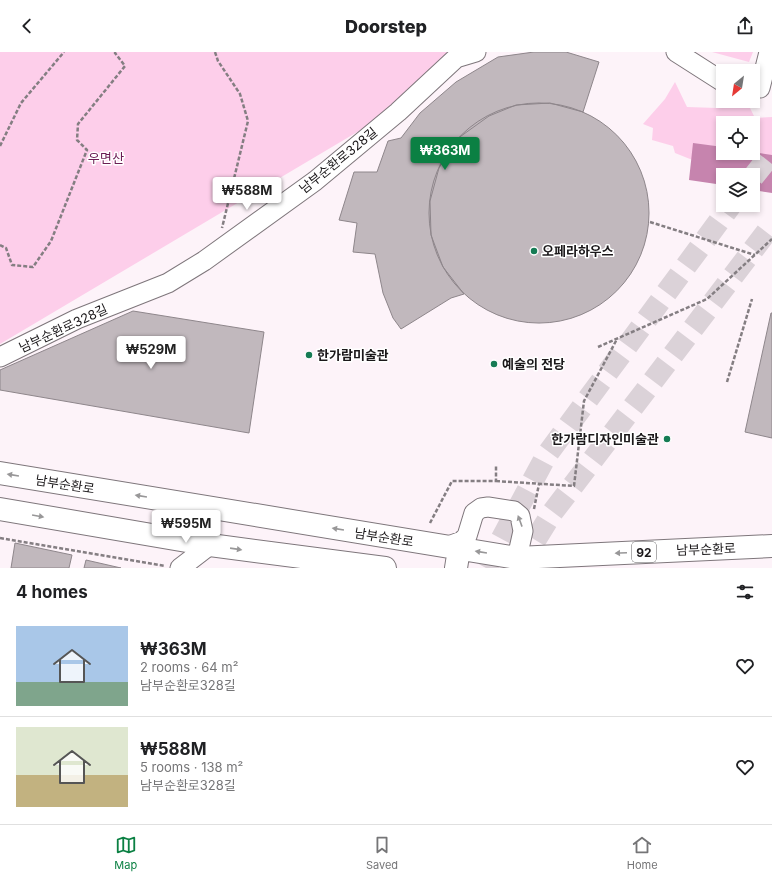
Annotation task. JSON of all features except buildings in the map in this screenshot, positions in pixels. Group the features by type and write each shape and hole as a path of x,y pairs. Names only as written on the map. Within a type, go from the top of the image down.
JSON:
{"main road":[{"name":"남부순환로","path":"0,473 454,554 516,563 772,546"},
{"path":"0,509 210,545 356,566 385,568"}],"street":[{"name":"남부순환로328길","path":"0,357 77,319 168,282 218,251 315,181 398,112 456,58 476,52"},
{"path":"676,52 716,78"},
{"path":"760,77 769,52"},
{"path":"454,554 467,536 474,513 481,508 488,507 514,511 520,516 523,531 516,563"},
{"path":"174,567 210,545"}],"path":[{"path":"0,146 21,103 64,52"},
{"path":"0,245 6,248 12,265 33,267 51,241 87,150 77,140 78,124 125,66 115,53 117,52"},
{"path":"215,52 218,61 240,94 248,121 218,251"},
{"path":"650,222 755,255"},
{"path":"598,347 707,299 772,240"},
{"path":"727,382 752,299"},
{"path":"430,523 452,481 496,481 574,486 584,401 617,339"},
{"path":"496,465 496,481"},
{"path":"0,538 174,567"}],"green space":[{"name":"우면산","path":"0,52 453,52 396,109 0,344"},
{"path":"712,52 753,52 749,62"},
{"path":"675,82 687,107 750,108 754,116 716,116 716,160 760,160 760,118 772,117 772,175 760,175 760,168 718,168 675,153 673,146 652,140 653,128 643,124 665,99"}],"shaded area":[{"path":"693,143 716,146 716,160 760,160 760,153 772,155 772,193 760,191 760,168 716,168 716,184 689,180"}],"tunnel":[{"path":"760,168 772,153"},
{"path":"486,568 546,456 726,212"},
{"path":"518,568 552,513 772,225"}],"place":[{"name":"오페라하우스","path":"534,251"},
{"name":"한가람미술관","path":"309,355"},
{"name":"예술의 전당","path":"494,364"},
{"name":"한가람디자인미술관","path":"667,439"}]}
